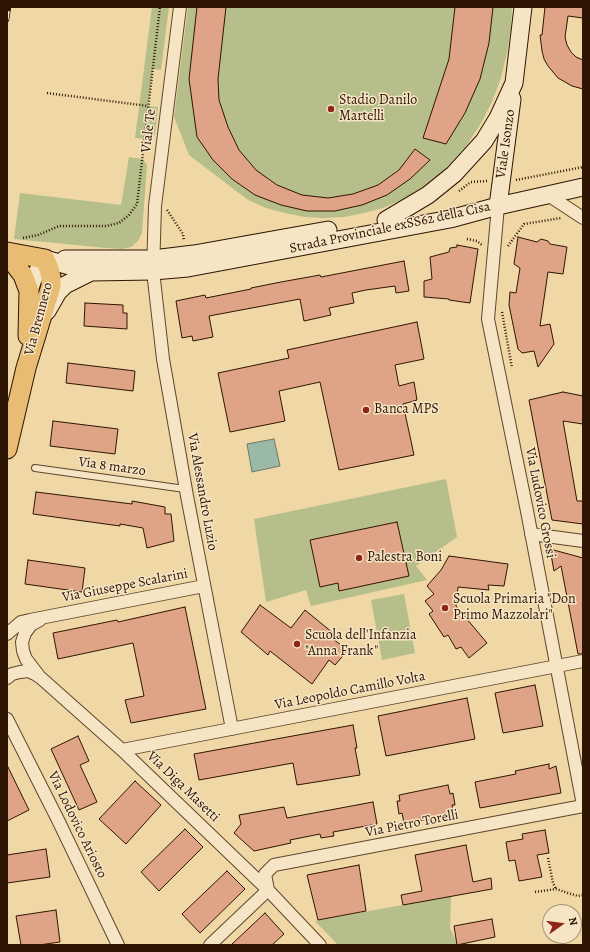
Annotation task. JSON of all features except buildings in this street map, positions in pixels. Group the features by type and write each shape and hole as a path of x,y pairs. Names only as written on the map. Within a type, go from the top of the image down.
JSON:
{"main road":[{"name":"Viale Isonzo","path":"498,206 523,7"},
{"name":"Viale Isonzo","path":"386,220 428,195 454,174 484,141 498,118 514,83"},
{"path":"498,206 583,187"},
{"name":"Strada Provinciale exSS62 della Cisa","path":"45,259 153,265 203,266 450,219 498,206"},
{"name":"Strada Provinciale exSS62 della Cisa","path":"45,259 91,272 153,265 194,254 386,220 463,208 498,206"},
{"path":"7,252 45,259"},
{"name":"Via Brennero","path":"7,257 23,274 29,291"},
{"name":"Via Brennero","path":"26,368 29,291 33,279 45,259"},
{"name":"Via Brennero","path":"7,449 26,368 51,286 49,269 45,259"},
{"name":"Via Brennero","path":"26,368 51,302 65,285 91,272"}],"street":[{"name":"Viale Te","path":"153,265 155,206 180,7"},
{"path":"548,195 580,217"},
{"name":"Via Ludovico Grossi","path":"498,206 488,319 583,806"},
{"name":"Via Alessandro Luzio","path":"153,265 164,359 185,489 232,729"},
{"path":"531,534 583,541"},
{"name":"Via Giuseppe Scalarini","path":"53,615 204,586"},
{"path":"7,634 21,622 53,615"},
{"path":"41,678 26,659 22,642 25,633 31,625 38,620 53,615"},
{"name":"Via Leopoldo Camillo Volta","path":"122,750 583,661"},
{"name":"Via Diga Masetti","path":"10,676 20,672 28,672 41,678 122,750 268,890 320,945"},
{"name":"Via Lodovico Ariosto","path":"7,719 58,820 118,945"},
{"name":"Via Pietro Torelli","path":"268,890 265,874 274,865 583,806"},
{"path":"210,945 268,890"}],"lane":[{"name":"Via 8 marzo","path":"35,468 185,489"}],"path":[{"path":"23,238 38,235 59,226 106,226 118,223 130,215 137,204 160,7"},
{"path":"47,93 148,106"},
{"path":"515,180 583,167"},
{"path":"460,191 471,182 494,181"},
{"path":"507,251 508,244 524,224 580,217"},
{"path":"468,239 481,243 482,246"},
{"path":"501,306 514,375"},
{"path":"548,858 553,883 556,889"},
{"path":"535,892 556,889 571,894 583,895"}],"green space":[{"path":"152,7 169,7 161,70 153,69 148,106 158,107 155,135 145,139 135,138"},
{"name":"Stadio Danilo Martelli","path":"188,7 512,7 511,28 501,78 492,102 480,125 466,146 435,178 401,200 383,208 364,213 344,217 324,218 305,217 285,213 266,208 248,200 189,155 174,117"},
{"path":"129,157 143,159 147,165 142,233 138,241 131,247 122,249 106,248 14,239 20,193 121,205"},
{"path":"446,479 457,537 416,566 427,580 311,606 306,590 266,602 254,519"},
{"path":"404,594 415,653 382,660 371,600"},
{"path":"451,896 450,928 458,945 338,945 315,921"}],"shaded area":[{"path":"274,439 280,466 252,472 247,444"}],"railway":[{"path":"7,20 9,7"}],"place":[{"name":"Stadio Danilo Martelli","path":"331,109"},
{"name":"Banca MPS","path":"366,410"},
{"name":"Palestra Boni","path":"359,558"},
{"name":"Scuola Primaria \"Don Primo Mazzolari\"","path":"445,608"},
{"name":"Scuola dell'Infanzia \"Anna Frank\"","path":"297,644"}]}
